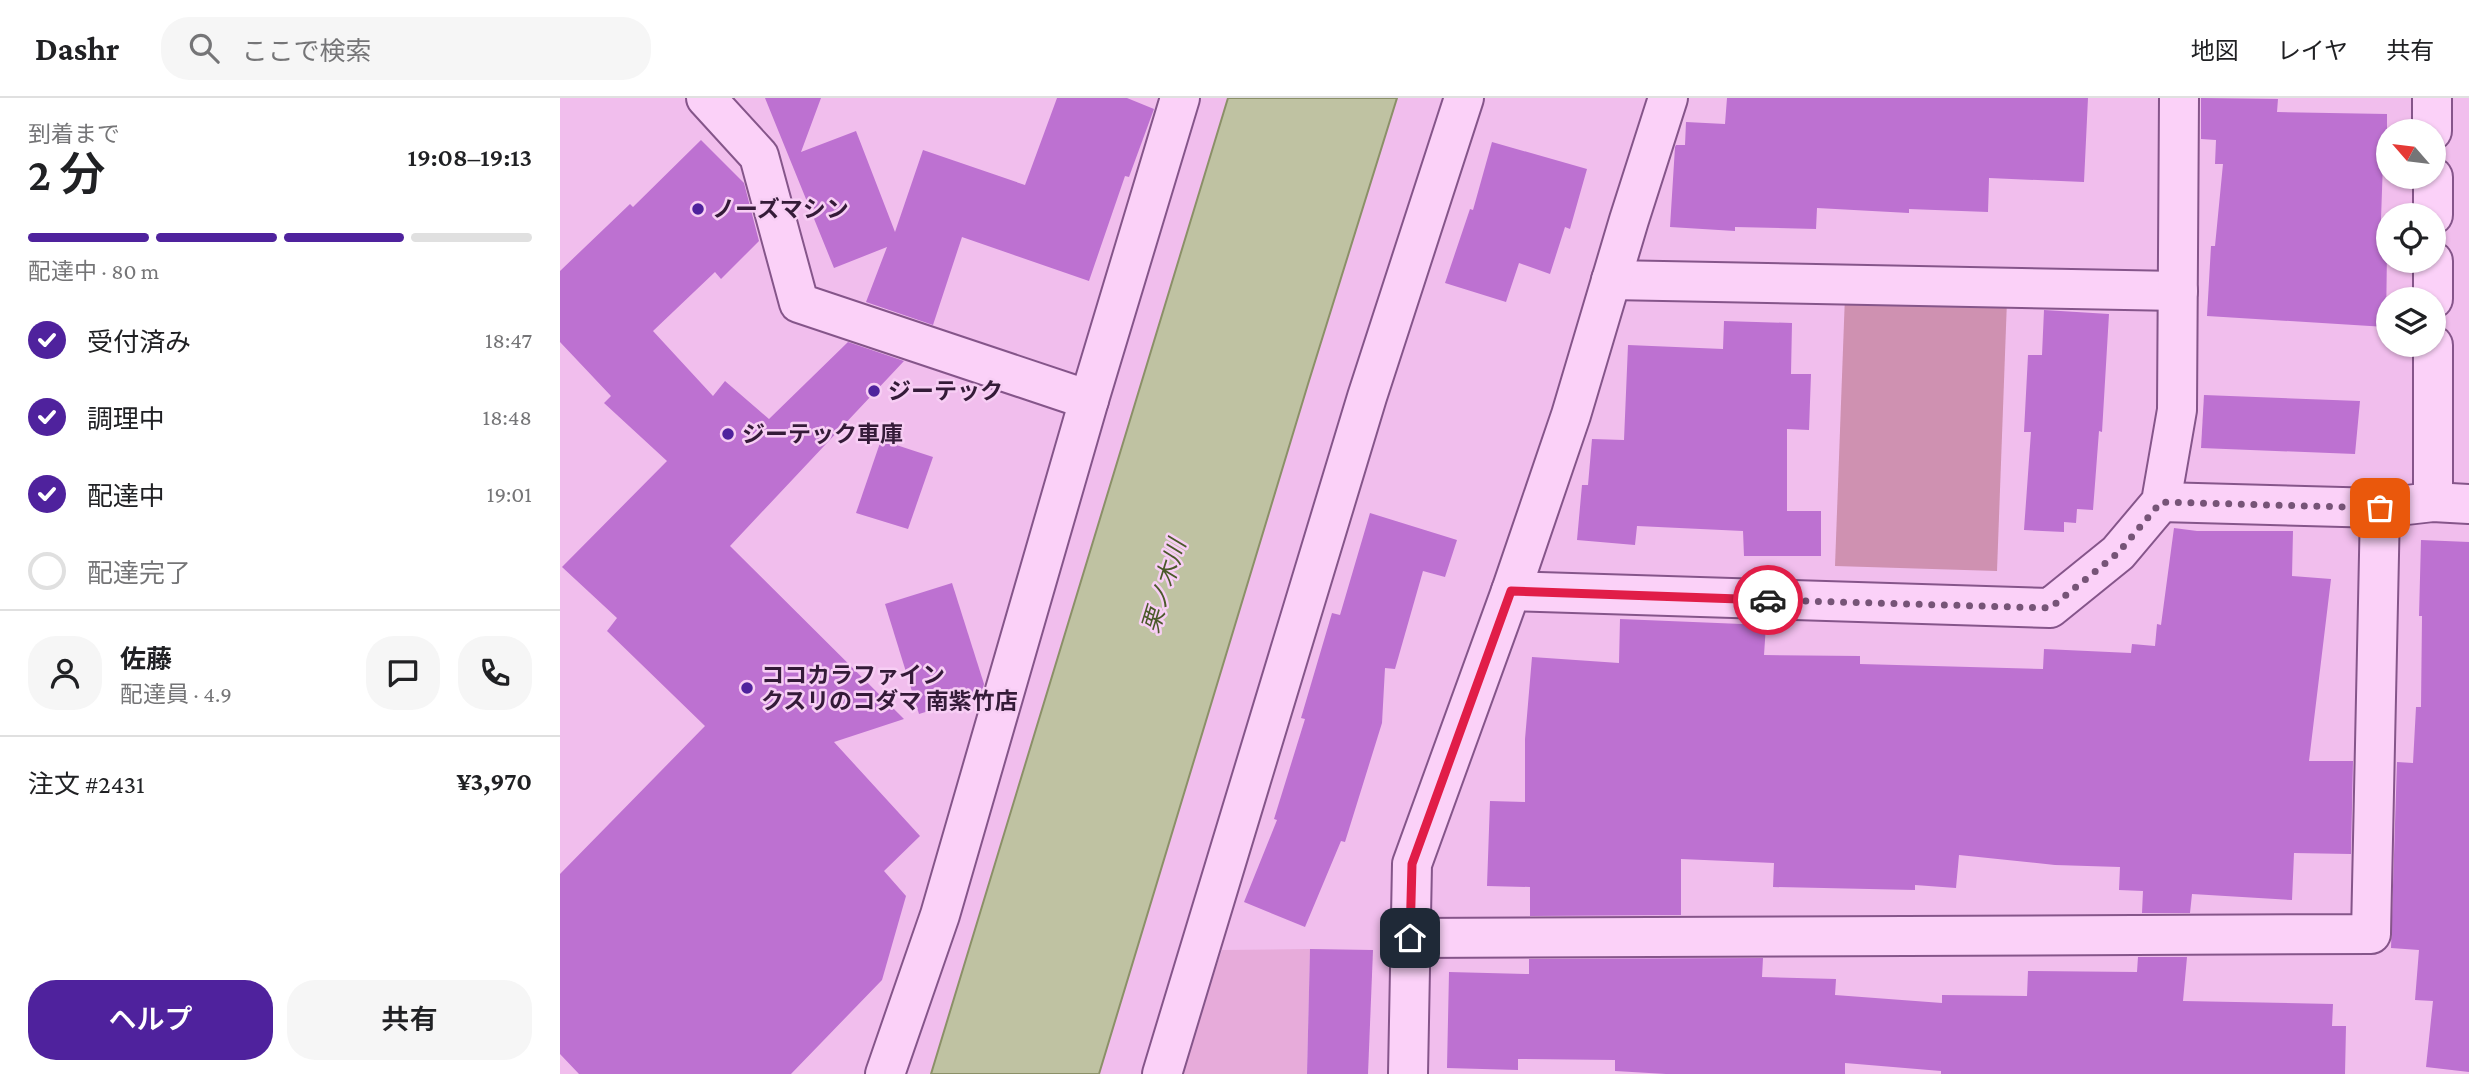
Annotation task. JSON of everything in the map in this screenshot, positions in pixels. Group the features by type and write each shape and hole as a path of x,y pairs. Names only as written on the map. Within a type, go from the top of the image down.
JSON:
{"street":[{"path":"706,98 759,156 799,303 1089,400"},
{"path":"885,1074 940,915 1089,400 1180,98"},
{"path":"1162,1074 1367,397 1464,98"},
{"path":"1408,1074 1412,864 1511,591 1571,415 1668,98"},
{"path":"1511,591 2050,608 2118,553 2161,502 2177,410 2179,98"},
{"path":"2432,98 2432,119"},
{"path":"1611,280 2178,291"},
{"path":"2161,502 2380,508 2451,503 2433,357"},
{"path":"1410,938 2371,934 2380,508"}],"shaded area":[{"path":"1845,295 2007,300 1997,571 1835,566"},
{"path":"1310,949 1307,1074 1180,1074 1222,950"}],"water":[{"name":"栗ノ木川","path":"1228,98 1397,98 1099,1074 931,1074"}],"building":[{"path":"765,98 821,98 801,152 856,131 895,232 923,150 1025,185 1057,98 1127,98 1154,109 1129,177 1125,176 1089,281 962,237 933,325 866,302 887,247 834,268"},
{"path":"1727,98 2088,98 2084,182 1989,178 1988,212 1909,209 1909,213 1817,208 1816,229 1735,227 1735,231 1670,227 1675,147 1685,145 1686,122 1725,124"},
{"path":"2201,98 2278,99 2277,112 2387,114 2387,119 2376,119 2376,189 2382,189 2382,203 2376,203 2376,273 2387,273 2387,287 2376,287 2376,326 2207,316 2211,246 2215,246 2223,164 2215,164 2216,140 2201,139"},
{"path":"701,140 744,183 759,241 721,279 715,272 653,331 713,396 725,381 769,419 848,342 904,361 730,546 904,719 834,742 920,836 884,871 906,896 882,980 791,1074 579,1074 560,1054 560,874 705,726 607,631 617,618 562,567 667,461 604,403 611,396 560,342 560,271 630,204 633,207"},
{"path":"1492,142 1587,169 1570,229 1565,227 1550,274 1519,263 1506,302 1445,283 1470,209 1473,210"},
{"path":"2044,310 2109,314 2102,432 2099,431 2093,510 2077,509 2076,523 2064,522 2064,532 2024,530 2031,432 2024,432 2028,355 2042,355"},
{"path":"1724,321 1792,323 1791,374 1811,374 1809,430 1787,429 1787,511 1821,511 1821,556 1744,556 1743,531 1637,526 1635,545 1577,540 1582,485 1588,485 1592,439 1624,440 1628,345 1723,349"},
{"path":"2204,395 2360,401 2355,454 2201,448"},
{"path":"881,440 933,457 908,529 856,513"},
{"path":"1370,513 1457,540 1445,577 1423,571 1395,669 1385,668 1382,723 1345,842 1341,841 1305,927 1244,902 1277,820 1274,819 1305,719 1301,718 1332,613 1340,615"},
{"path":"2174,528 2197,531 2293,531 2292,576 2331,579 2309,761 2353,761 2351,854 2294,853 2292,900 2192,894 2190,913 2142,913 2143,891 2119,890 2120,867 2055,865 1959,855 1956,888 1915,885 1915,890 1773,887 1774,863 1681,859 1681,915 1530,916 1530,887 1487,886 1490,801 1525,802 1525,739 1532,657 1619,663 1620,619 1766,625 1764,655 1860,656 1860,664 2043,669 2044,649 2131,653 2132,644 2155,646 2157,624 2161,625"},
{"path":"2421,540 2469,542 2469,1072 2426,1067 2433,1001 2415,1000 2419,950 2391,948 2397,762 2413,763 2416,707 2421,707"},
{"path":"952,583 984,684 981,695 919,714 885,604"},
{"path":"1310,949 1373,950 1368,1074 1307,1074"},
{"path":"2138,957 2187,957 2183,1001 2333,1004 2332,1026 2346,1026 2345,1074 1941,1074 1941,1071 1845,1063 1845,1074 1666,1074 1615,1071 1615,1060 1518,1059 1518,1070 1447,1068 1449,972 1529,974 1529,959 1763,958 1762,977 1836,979 1835,995 1942,1003 1942,995 2027,996 2028,971 2137,972"}],"way so far":[{"path":"1768,600 2050,608 2118,553 2161,502 2380,508"}],"place":[{"name":"ノーズマシン","path":"698,209"},
{"name":"ジーテック","path":"874,391"},
{"name":"ジーテック車庫","path":"728,434"},
{"name":"ココカラファイン クスリのコダマ 南紫竹店","path":"747,688"}],"route":[{"path":"1410,938 1412,864 1511,591 1768,600"}]}
